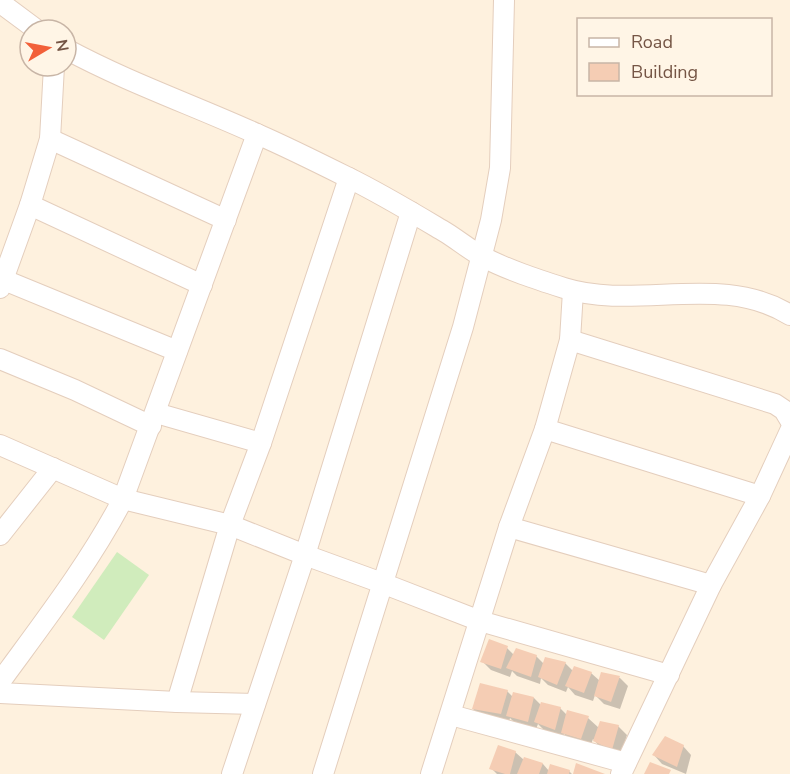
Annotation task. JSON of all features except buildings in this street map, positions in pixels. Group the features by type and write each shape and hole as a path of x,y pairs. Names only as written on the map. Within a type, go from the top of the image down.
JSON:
{"street":[{"path":"323,774 460,338 491,220 500,168 504,0"},
{"path":"2,4 21,18"},
{"path":"78,56 151,90 257,134 349,178 447,233 482,257 530,277 573,291 610,296 732,294 756,300 790,315"},
{"path":"53,78 50,139 2,284 177,351"},
{"path":"0,682 105,534 123,499 257,134"},
{"path":"50,139 226,220"},
{"path":"177,702 230,525 261,443 349,178"},
{"path":"30,205 202,285"},
{"path":"232,774 305,555 411,212"},
{"path":"431,774 509,527 545,429 570,340 573,291"},
{"path":"570,340 775,404 784,410 790,420"},
{"path":"0,359 153,419 261,443"},
{"path":"545,429 760,496"},
{"path":"451,715 623,768 711,585 760,496 790,431"},
{"path":"0,446 123,499 230,525 480,621 669,675"},
{"path":"0,535 53,468"},
{"path":"509,527 711,585"},
{"path":"0,693 255,704"}],"green space":[{"path":"117,552 149,575 104,640 72,617"}]}
